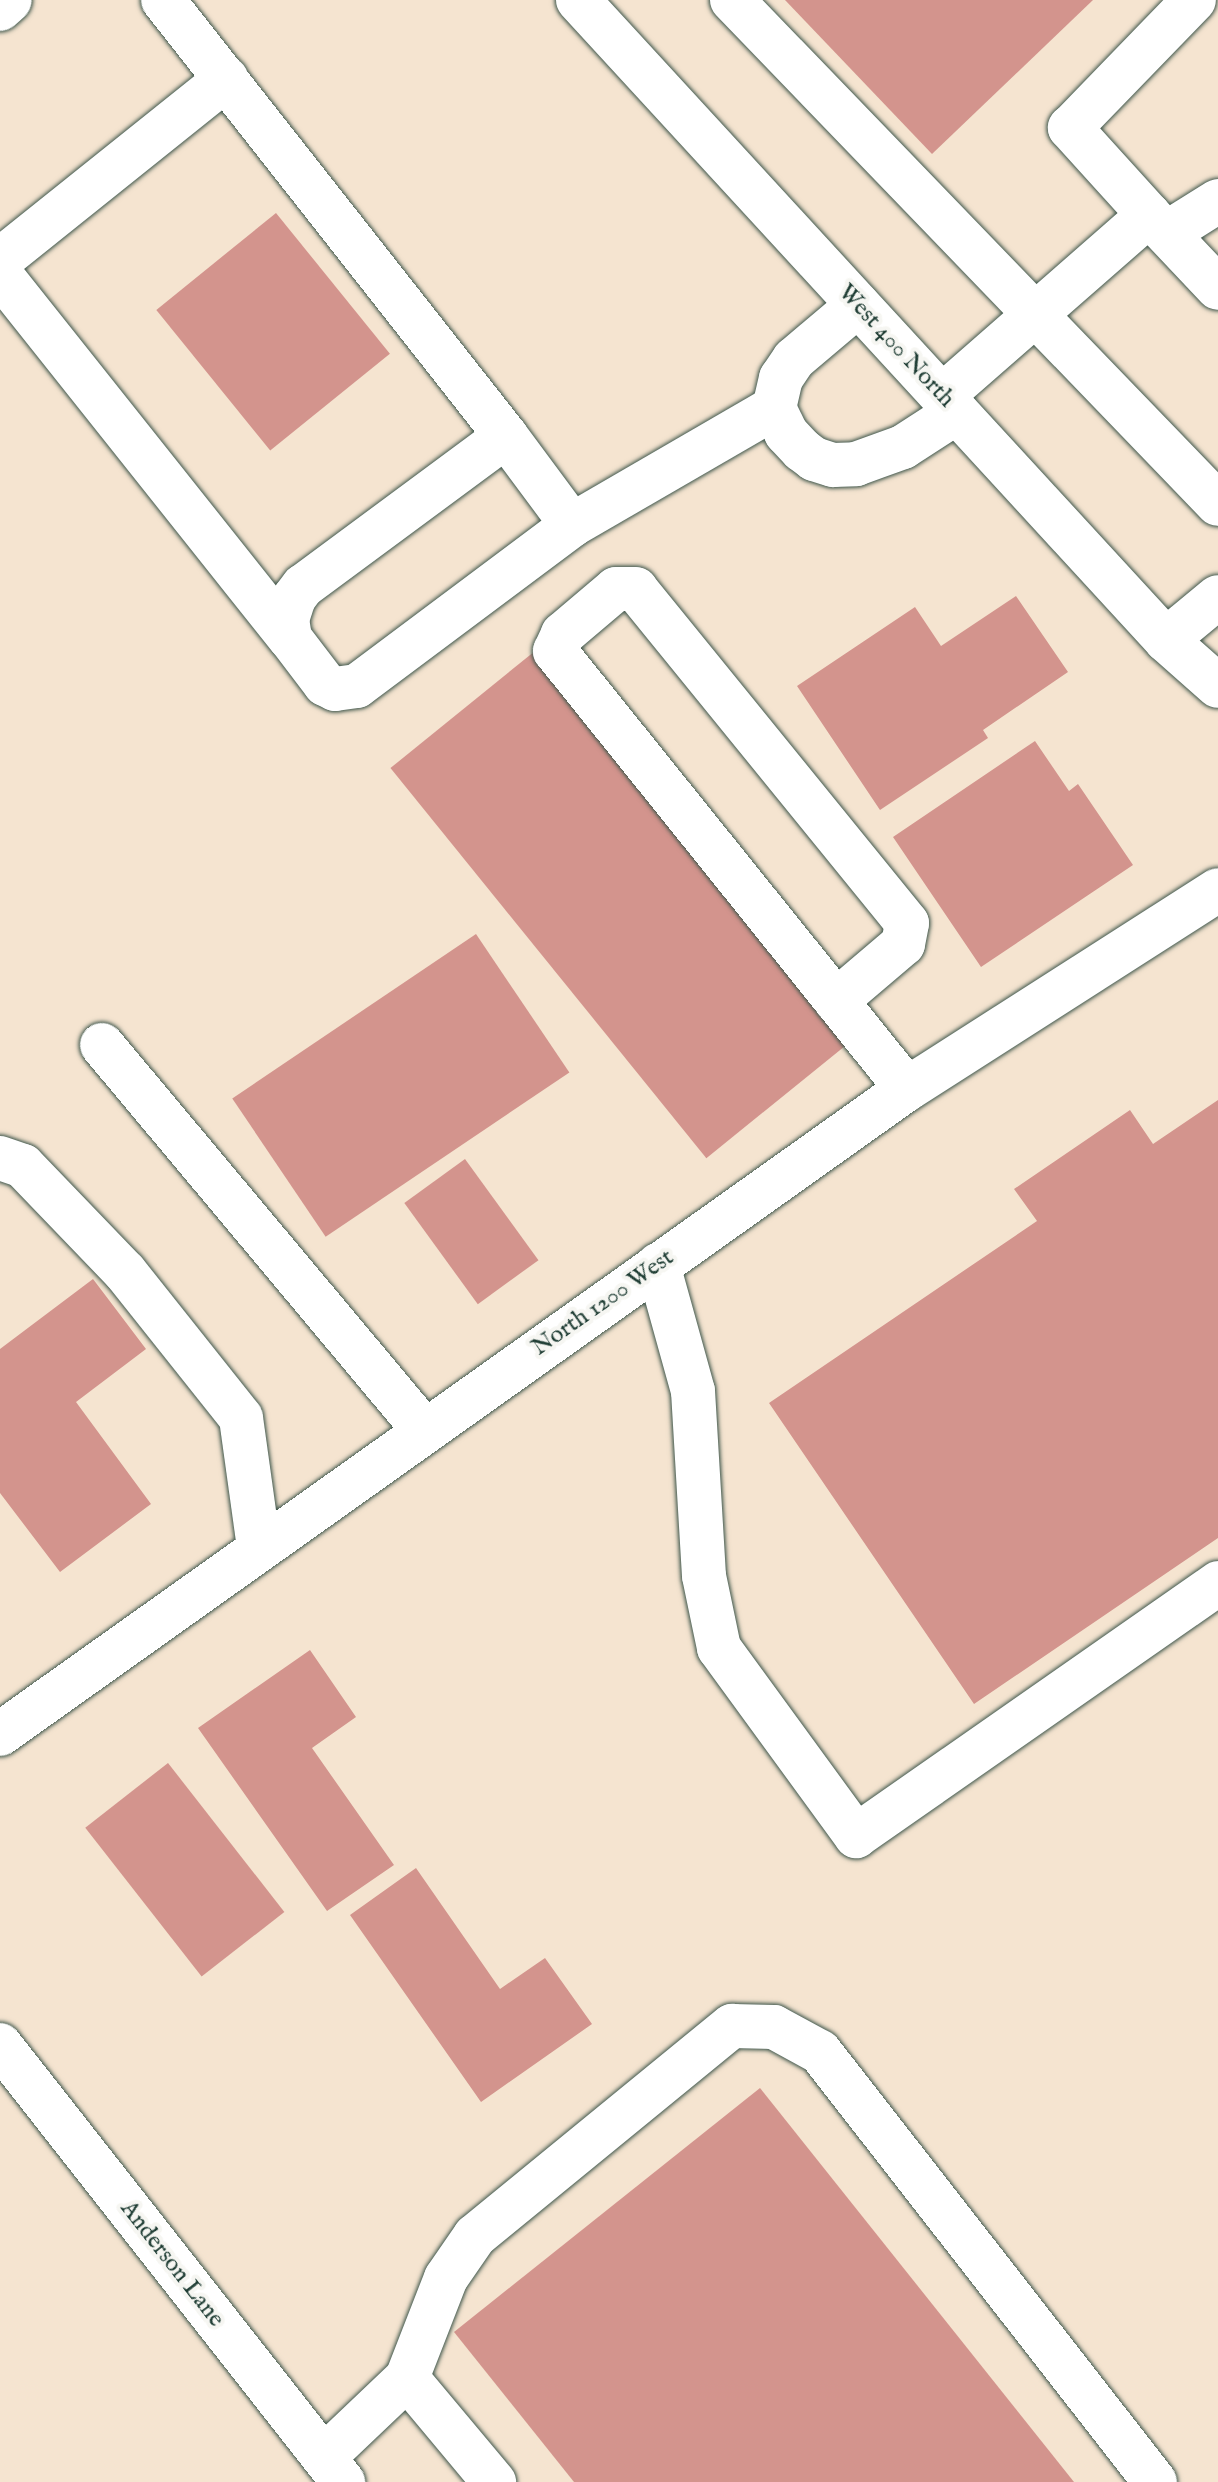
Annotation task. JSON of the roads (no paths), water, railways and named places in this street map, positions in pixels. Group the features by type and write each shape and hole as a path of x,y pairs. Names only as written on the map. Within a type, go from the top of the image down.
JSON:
{"street":[{"path":"0,9 10,0"},
{"path":"163,0 506,436 572,525"},
{"name":"West 400 North","path":"578,0 1166,640 1218,686"},
{"path":"732,0 1218,504"},
{"path":"1194,0 1070,128 1218,288"},
{"path":"0,260 226,79"},
{"path":"858,305 794,359 781,378 774,408 786,433 802,450 814,459 833,465 856,464 903,447 950,404 1035,315 1158,224 1218,201"},
{"path":"0,274 325,684 335,689 357,686 572,525 774,408"},
{"path":"290,638 287,619 294,598 303,586 506,436"},
{"path":"836,1001 903,944 907,923 636,589 616,589 563,634 555,651 836,1001 907,1089"},
{"path":"1166,640 1218,597"},
{"name":"North 1200 West","path":"0,1734 907,1089 1218,890"},
{"path":"102,1045 424,1430"},
{"path":"0,1158 23,1166 125,1272 241,1418 259,1548"},
{"path":"658,1265 693,1391 704,1576 719,1648 856,1836 1218,1583"},
{"path":"334,2470 407,2378 446,2278 475,2236 732,2026 774,2027 820,2052 1155,2482"},
{"name":"Anderson Lane","path":"0,2045 334,2470"},
{"path":"407,2378 494,2482"}]}
